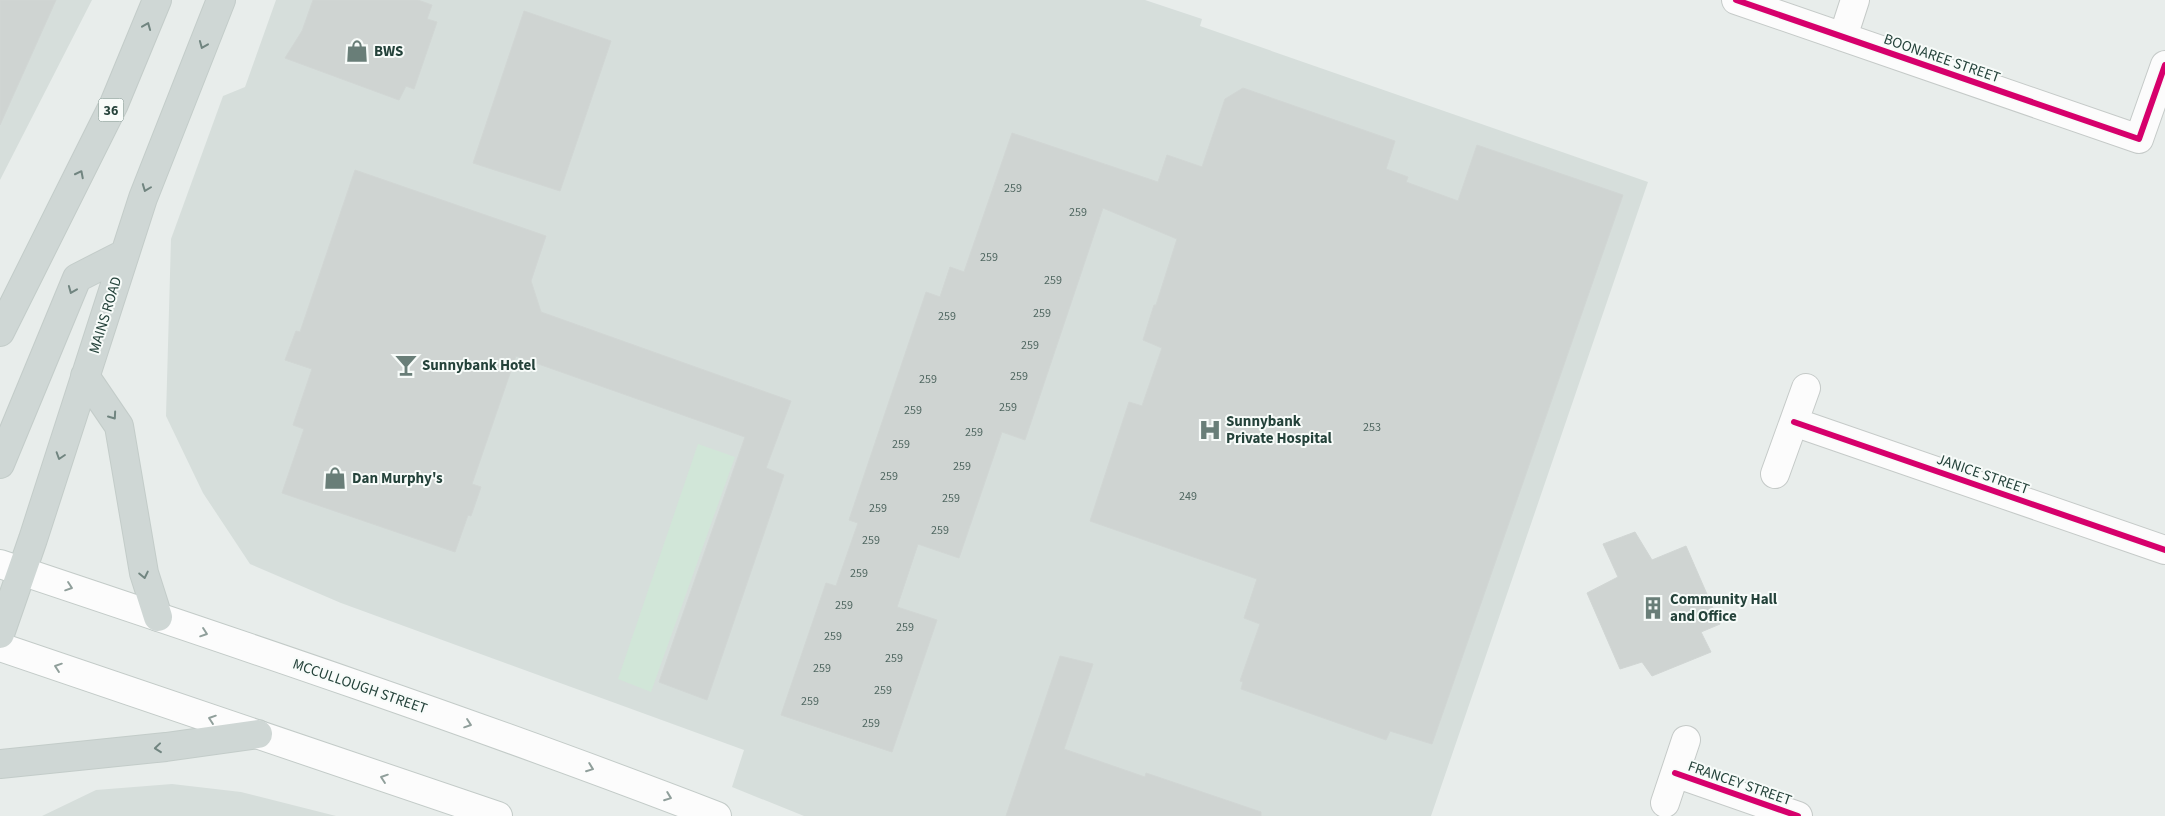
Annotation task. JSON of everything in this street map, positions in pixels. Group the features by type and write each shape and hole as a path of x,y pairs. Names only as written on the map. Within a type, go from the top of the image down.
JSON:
{"main road":[{"name":"36","path":"0,332 114,104 157,0"},
{"name":"MAINS ROAD","path":"0,634 11,568 85,376 146,188 221,0"},
{"path":"0,464 77,278 124,254"},
{"path":"85,376 120,426 144,573 158,617"},
{"path":"0,764 166,747 258,734"}],"street":[{"name":"BOONAREE STREET","path":"1736,0 2139,139 2165,65"},
{"path":"1842,36 1855,0"},
{"path":"1775,474 1806,388"},
{"name":"JANICE STREET","path":"1794,422 2165,550"},
{"name":"MCCULLOUGH STREET","path":"11,568 547,751 709,814"},
{"path":"0,646 498,816"},
{"name":"FRANCEY STREET","path":"1665,803 1686,740"},
{"name":"FRANCEY STREET","path":"1675,773 1798,816"}],"shaded area":[{"path":"0,0 92,0 0,180"},
{"path":"276,0 1145,0 1202,19 1200,26 1648,182 1431,816 804,816 732,787 744,750 341,603 250,564 203,493 166,416 171,239 223,96 245,87"},
{"path":"172,784 241,792 336,816 42,816 96,790"}],"green space":[{"path":"698,444 735,457 651,692 618,679"}],"building":[{"path":"0,0 56,0 0,125"},
{"name":"BWS","path":"313,0 418,0 432,5 427,19 437,22 414,89 406,86 399,100 285,58 302,31"},
{"path":"524,11 611,41 560,191 473,163"},
{"path":"1243,88 1395,141 1386,169 1408,177 1406,182 1458,201 1477,145 1623,195 1432,744 1390,731 1386,740 1241,689 1243,682 1240,681 1260,624 1244,618 1257,579 1090,521 1129,402 1142,406 1162,348 1143,340 1177,239 1103,208 1025,440 1002,432 959,558 918,544 897,607 937,620 892,752 781,715 826,583 836,586 858,523 849,520 926,292 940,297 950,267 964,272 1012,133 1158,182 1167,155 1202,167 1225,99"},
{"name":"Sunnybank Hotel","path":"355,170 546,236 531,281 541,312 791,401 766,468 784,475 707,700 659,682 745,437 516,356 472,484 481,487 471,516 468,515 455,552 282,493 304,429 293,425 312,369 285,360 296,331 300,332"},
{"name":"Community Hall and Office","path":"1635,532 1652,560 1686,546 1720,624 1701,632 1711,652 1652,676 1642,662 1620,669 1587,593 1618,577 1603,544"},
{"path":"1060,656 1093,664 1064,749 1145,777 1146,773 1261,812 1261,816 1006,816"}],"cycle path":[{"path":"1736,0 2139,139 2165,65"},
{"path":"1794,422 2165,550"},
{"path":"1675,773 1798,816"}],"place":[{"name":"BWS","path":"357,51"},
{"name":"Sunnybank Hotel","path":"406,365"},
{"name":"Sunnybank Private Hospital","path":"1210,430"},
{"name":"Dan Murphy's","path":"335,478"},
{"name":"Community Hall and Office","path":"1653,608"}]}
